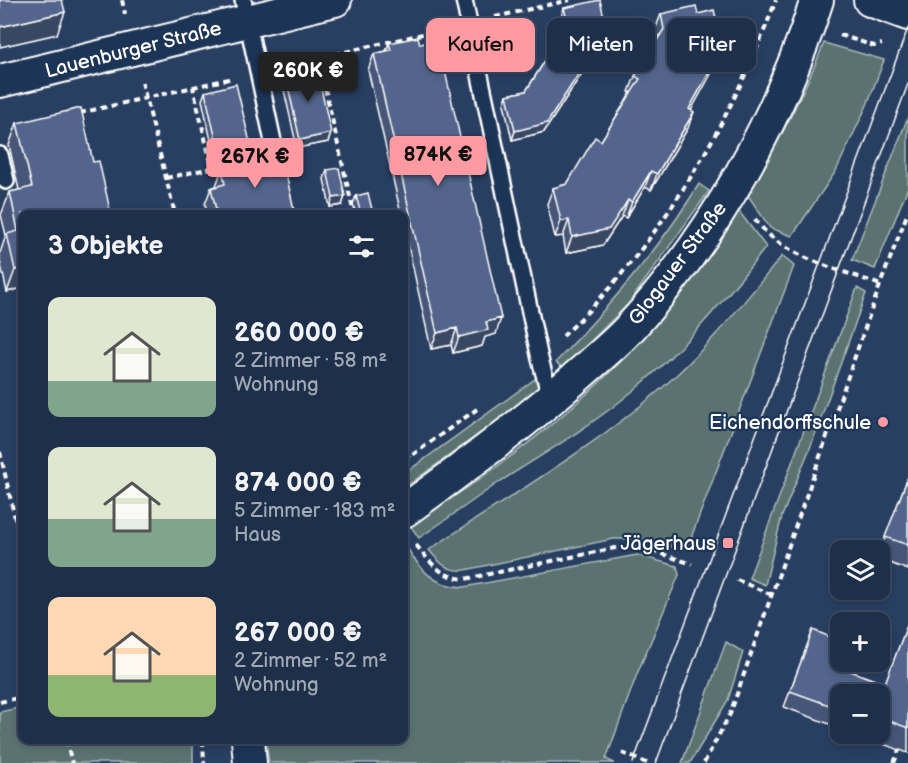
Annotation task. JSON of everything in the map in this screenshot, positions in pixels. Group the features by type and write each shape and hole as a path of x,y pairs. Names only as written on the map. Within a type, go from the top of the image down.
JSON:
{"street":[{"name":"Lauenburger Straße","path":"0,81 133,49 245,10 335,0"},
{"name":"Glogauer Straße","path":"408,523 551,400 628,330 676,271 729,194 777,102 817,0"},
{"path":"870,0 908,14"},
{"path":"248,744 250,763"}],"lane":[{"path":"464,0 540,359 551,400"},
{"path":"245,10 274,146"},
{"path":"0,155 6,181"}],"path":[{"path":"122,0 175,210"},
{"path":"540,359 584,316 638,255 693,171 738,91 776,0"},
{"path":"318,58 353,210"},
{"path":"166,178 212,168 193,87"},
{"path":"693,171 745,205 762,228 778,242 808,258 880,285"},
{"path":"704,763 730,714 880,285 908,213"},
{"path":"408,453 409,457 481,406"},
{"path":"0,452 18,532"},
{"path":"408,526 434,567 452,578 465,579 620,547 644,548 692,564"},
{"path":"737,580 772,595"},
{"path":"0,702 18,698"},
{"path":"67,744 72,763"},
{"path":"203,744 204,763"},
{"path":"894,763 899,750"},
{"path":"622,753 646,763"}],"green space":[{"path":"824,43 884,60 867,105 836,171 792,236 770,228 747,194 789,120"},
{"path":"908,117 908,187 875,269 852,260"},
{"path":"699,184 709,191 629,303 563,369 556,362 650,255"},
{"path":"738,210 766,247 681,347 608,411 419,538 410,525 527,444 563,415 632,350 693,278"},
{"path":"782,256 794,266 689,543 683,549 634,539 613,539 465,570 453,570 444,566 429,550 577,453 635,411 679,373 710,341"},
{"path":"857,288 866,293 812,443 782,516 765,585 749,578"},
{"path":"535,379 539,382 539,389 533,395 408,485 408,471"},
{"path":"408,549 421,568 435,580 464,587 637,555 677,566 679,575 637,674 606,759 614,763 269,763 267,744 408,744"},
{"path":"726,642 743,652 728,700 690,763 682,763"},
{"path":"18,708 18,744 193,744 193,763 0,763 0,712"}],"building":[{"path":"0,0 62,0 65,12 0,27"},
{"path":"600,0 604,18 566,18 564,8"},
{"path":"696,6 698,14 714,10 716,18 667,18 667,72 709,72 689,109 694,112 657,174 651,171 632,202 628,200 609,229 572,237 569,220 561,221 553,188 567,184 595,137 601,141 640,79 635,76 637,72 655,72 655,44 664,29 661,14"},
{"path":"418,37 420,44 426,43 426,72 445,72 501,318 486,322 488,330 459,337 457,328 437,333 374,54 391,50 389,43"},
{"path":"547,58 547,72 580,72 547,123 515,131 507,95 526,91"},
{"path":"316,66 331,133 300,140 285,73"},
{"path":"236,84 252,151 220,158 205,92"},
{"path":"81,108 93,162 99,161 110,210 18,210 18,231 10,192 32,187 17,123"},
{"path":"282,156 294,210 216,210 211,188 225,184 222,169"},
{"path":"339,168 345,196 333,198 327,170"},
{"path":"368,193 372,210 360,210 356,196"},
{"path":"18,231 18,269 15,270 7,234"},
{"path":"908,477 908,545 885,537"},
{"path":"908,623 908,728 890,721 890,684 885,684"},
{"path":"813,630 830,637 830,672 853,672 885,684 830,684 830,705 790,691"}],"tram line":[{"path":"633,763 908,28"},
{"path":"656,763 908,84"}],"place":[{"name":"Eichendorffschule","path":"883,422"},
{"name":"Jägerhaus","path":"728,543"}]}
